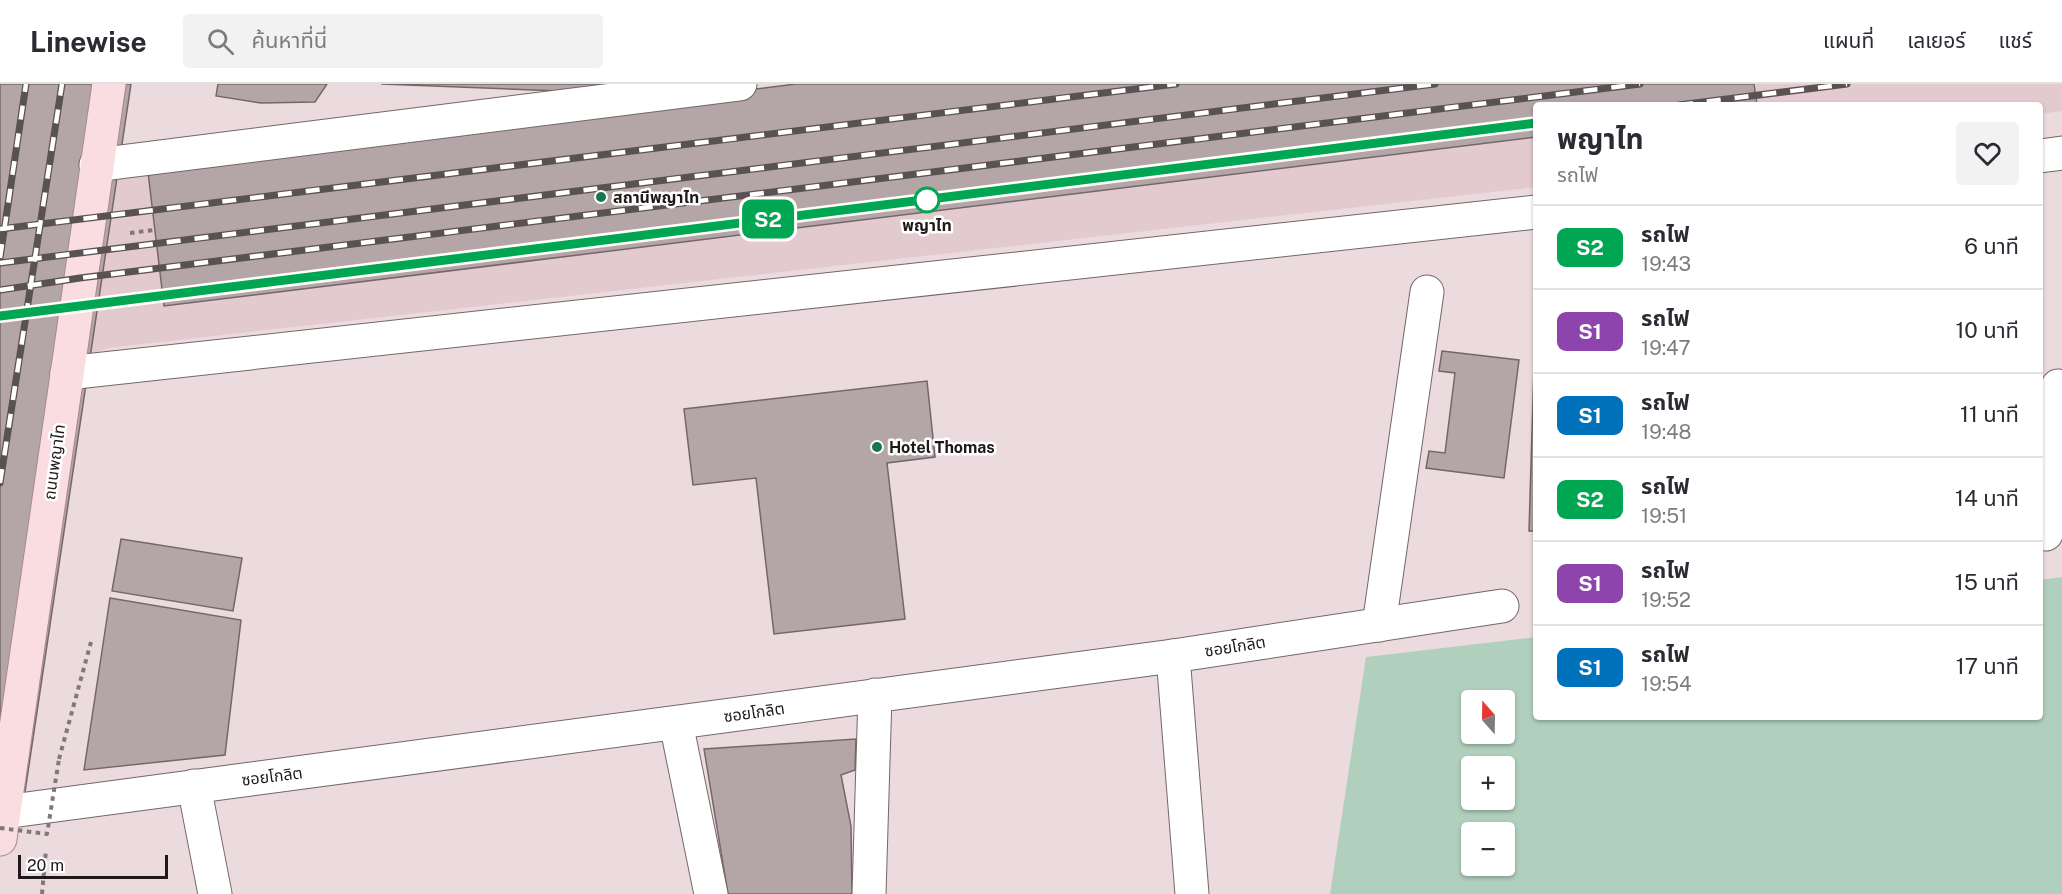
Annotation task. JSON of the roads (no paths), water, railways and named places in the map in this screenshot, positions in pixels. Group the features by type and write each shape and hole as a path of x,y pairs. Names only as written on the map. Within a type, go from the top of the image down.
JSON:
{"main road":[{"name":"ถนนพญาไท","path":"2,826 109,84"}],"street":[{"path":"96,165 740,84"},
{"path":"2043,156 2062,153"},
{"path":"67,373 1533,212"},
{"path":"1379,625 1427,292"},
{"path":"2049,534 2058,386"},
{"name":"ซอยโกลิต","path":"2,826 194,786 1173,656 1502,606"},
{"path":"1173,656 1192,894"},
{"path":"869,894 874,695"},
{"path":"676,723 711,894"},
{"path":"194,786 215,894"}],"railway":[{"path":"0,258 26,84"},
{"path":"0,483 62,84"},
{"path":"0,229 1176,84"},
{"path":"0,263 1435,84"},
{"path":"0,290 80,278 1640,84"},
{"path":"1703,102 1847,84"},
{"path":"0,315 1533,123"}],"train":[{"name":"S2","path":"0,316 1533,123"}],"place":[{"name":"สถานีพญาไท","path":"601,197"},
{"name":"พญาไท","path":"927,200"},
{"name":"Hotel Thomas","path":"877,447"}]}
